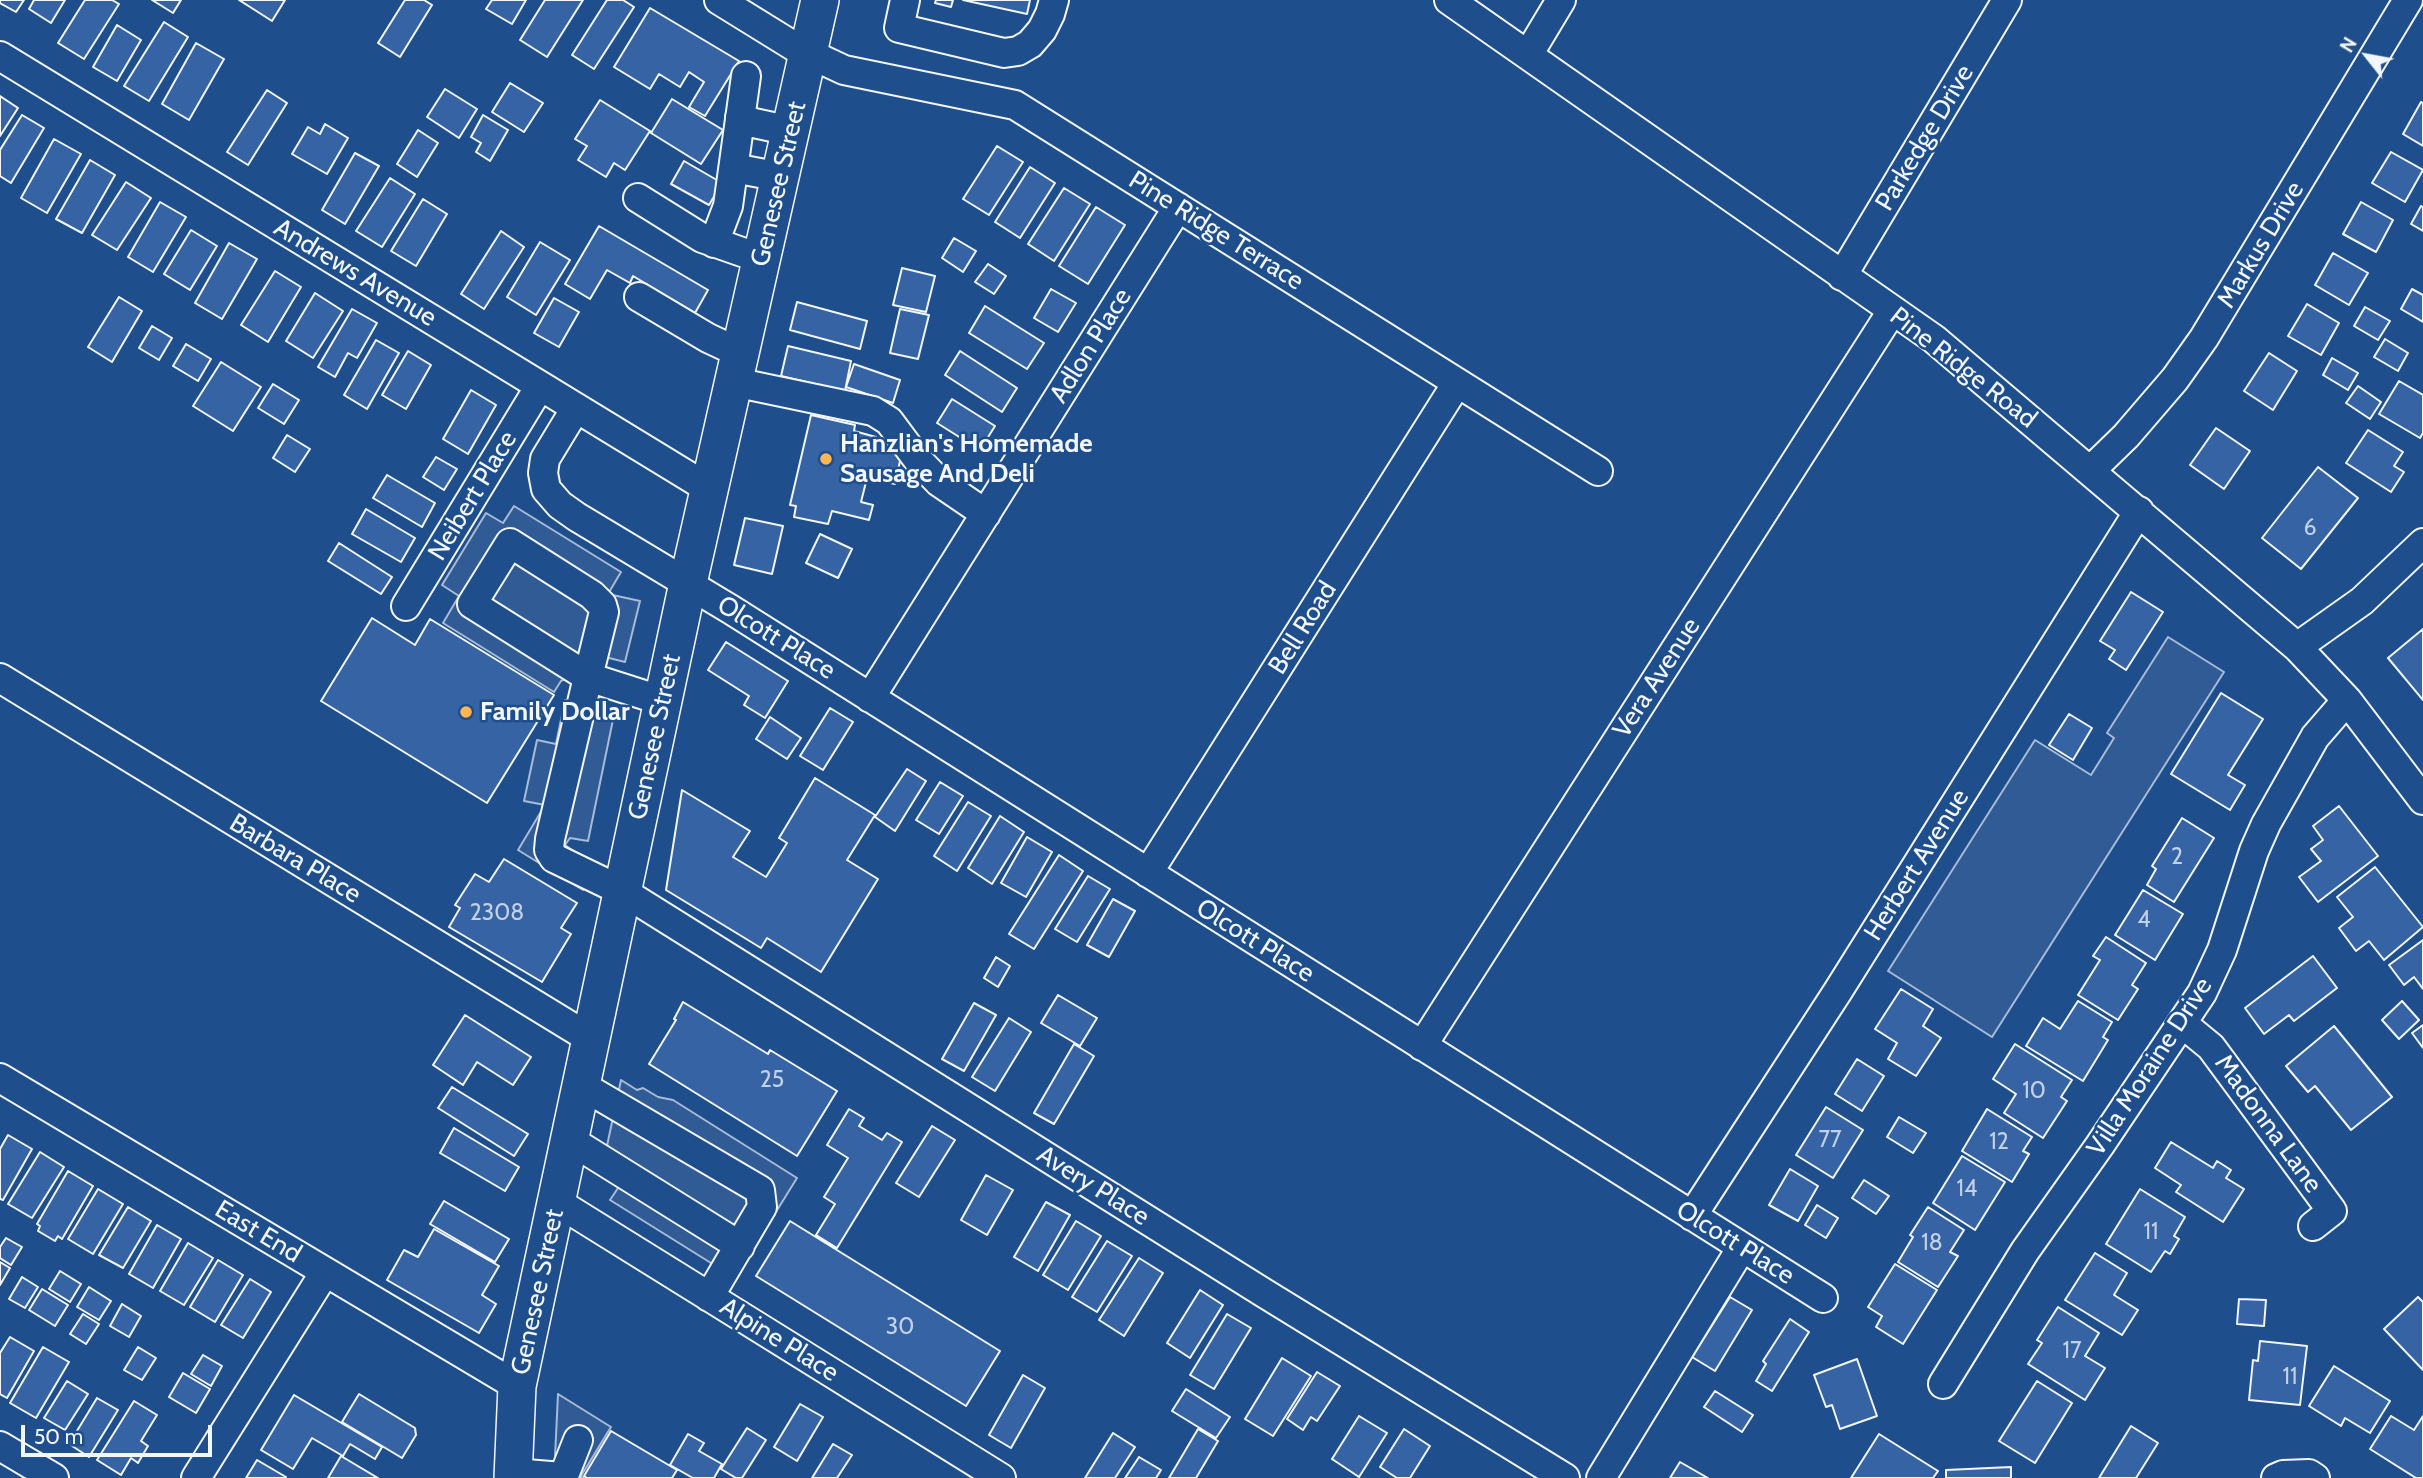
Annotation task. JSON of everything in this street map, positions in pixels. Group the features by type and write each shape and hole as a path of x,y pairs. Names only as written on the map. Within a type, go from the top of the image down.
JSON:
{"main road":[{"name":"Genesee Street","path":"513,1476 517,1386 688,583 820,0"}],"street":[{"name":"Pine Ridge Terrace","path":"719,0 809,54 844,70 1015,105 1598,471"},
{"path":"1036,0 1042,30"},
{"path":"897,2 899,28 1004,53 1018,51 1030,44 1042,30 1054,0"},
{"name":"Pine Ridge Road","path":"1449,0 1934,339 2297,647 2347,700 2423,800"},
{"path":"1528,55 1560,0"},
{"name":"Parkedge Drive","path":"1842,276 2007,0"},
{"name":"Markus Drive","path":"2090,471 2126,436 2175,379 2204,338 2407,0"},
{"name":"Andrews Avenue","path":"0,56 711,490"},
{"path":"714,243 728,206 746,76"},
{"path":"740,117 754,124 791,131"},
{"path":"735,164 744,170 781,177"},
{"path":"638,198 702,238 762,259"},
{"name":"Adlon Place","path":"870,698 1178,207"},
{"path":"639,297 708,338 737,368 873,411 890,421 918,460 939,482 986,514"},
{"name":"Vera Avenue","path":"1422,1046 1892,311"},
{"name":"Bell Road","path":"1148,873 1457,383"},
{"name":"Neibert Place","path":"406,606 540,386"},
{"name":"Olcott Place","path":"576,408 545,459 543,472 546,489 560,505 1823,1298"},
{"name":"Herbert Avenue","path":"1692,1216 1838,991 2139,511"},
{"path":"2297,647 2362,601 2423,542"},
{"name":"Avery Place","path":"588,677 472,604 510,543 592,595 602,605 604,612 549,849 554,858 622,891 1565,1478"},
{"path":"588,677 663,701"},
{"name":"Barbara Place","path":"0,678 591,1039"},
{"name":"Villa Moraine Drive","path":"1943,1384 2025,1251 2202,993 2222,950 2254,850 2266,824 2315,737 2347,700"},
{"name":"Madonna Lane","path":"2183,1024 2211,1047 2332,1211 2313,1226"},
{"name":"East End","path":"0,1078 517,1386"},
{"path":"581,1085 760,1190 762,1207 709,1297"},
{"path":"570,1140 740,1246"},
{"name":"Alpine Place","path":"556,1202 1001,1478"},
{"path":"1601,1478 1742,1247"},
{"path":"196,1478 324,1272"},
{"path":"513,1476 563,1478 578,1440"},
{"path":"0,1446 54,1478"},
{"path":"2276,1478 2283,1475 2309,1474 2315,1478"}],"shaded area":[{"path":"514,506 621,572 608,594 640,601 625,662 605,657 561,681 554,692 443,623 459,596 442,585 486,513 503,523"},
{"path":"2168,637 2224,672 1992,1037 1888,971 2035,740 2091,775 2114,738 2107,733"},
{"path":"565,700 615,710 588,841 570,838 565,845 588,861 583,890 518,850 545,805 524,801 537,740 556,744"},
{"path":"621,1080 637,1090 643,1088 658,1097 673,1100 797,1178 735,1278 610,1200 620,1185 601,1174"},
{"path":"558,1394 611,1427 581,1476 584,1478 554,1478"}],"building":[{"path":"0,0 24,0 16,12 0,3"},
{"path":"34,0 65,0 51,23 29,9"},
{"path":"85,0 112,0 119,4 84,59 58,43"},
{"path":"152,0 181,0 173,13"},
{"path":"239,0 285,0 272,21"},
{"path":"405,0 424,0 432,5 400,57 378,43"},
{"path":"492,0 526,0 512,24 486,9"},
{"path":"545,0 583,0 547,57 520,40"},
{"path":"607,0 623,0 634,7 594,69 572,55"},
{"path":"936,0 953,0 951,7 935,3"},
{"path":"963,0 1030,0 1027,14"},
{"path":"650,8 739,61 705,116 689,107 704,82 689,72 680,87 659,74 650,89 614,67"},
{"path":"164,22 188,37 149,101 124,86"},
{"path":"117,25 141,40 117,81 93,67"},
{"path":"196,43 224,59 189,120 162,104"},
{"path":"510,83 543,103 524,132 492,112"},
{"path":"445,89 477,109 459,138 427,117"},
{"path":"267,90 287,103 248,165 227,152"},
{"path":"0,96 18,108 0,136"},
{"path":"672,99 723,130 701,164 651,133"},
{"path":"600,100 650,131 625,170 614,163 606,177 578,160 587,146 575,139"},
{"path":"2421,102 2423,103 2423,146 2403,134"},
{"path":"22,115 44,128 11,183 0,176 0,150"},
{"path":"483,115 508,130 490,161 476,152 481,143 471,137"},
{"path":"325,124 348,138 327,174 292,154 308,127 320,134"},
{"path":"418,130 438,143 417,177 397,164"},
{"path":"54,139 81,154 47,213 21,198"},
{"path":"997,146 1023,162 989,215 963,199"},
{"path":"2391,152 2423,170 2405,202 2372,183"},
{"path":"355,153 379,166 345,224 322,210"},
{"path":"90,160 115,175 82,233 56,219"},
{"path":"684,161 722,183 709,205 671,184"},
{"path":"1030,167 1055,183 1020,238 995,222"},
{"path":"390,178 415,194 382,247 356,231"},
{"path":"126,182 151,198 117,250 92,235"},
{"path":"1064,188 1090,204 1054,261 1028,244"},
{"path":"423,199 447,214 416,266 391,251"},
{"path":"160,202 186,217 153,272 128,257"},
{"path":"2361,202 2393,220 2376,252 2343,234"},
{"path":"2421,206 2423,207 2423,231 2411,224"},
{"path":"1096,207 1125,225 1088,284 1059,266"},
{"path":"599,226 708,290 695,313 633,276 630,283 607,270 590,299 565,284"},
{"path":"191,230 217,246 190,290 164,274"},
{"path":"501,231 524,247 484,309 461,294"},
{"path":"954,238 976,251 963,272 942,258"},
{"path":"540,242 570,260 536,315 507,297"},
{"path":"229,243 257,259 222,319 195,303"},
{"path":"2333,253 2368,273 2349,305 2315,285"},
{"path":"988,264 1006,276 994,294 975,282"},
{"path":"902,268 935,276 926,312 893,305"},
{"path":"275,271 301,287 268,342 241,325"},
{"path":"1051,289 1076,303 1058,332 1034,318"},
{"path":"2412,289 2423,295 2423,322 2401,309"},
{"path":"315,293 343,311 313,358 286,341"},
{"path":"119,297 142,311 112,362 88,347"},
{"path":"554,298 579,312 559,347 534,333"},
{"path":"797,302 867,321 860,349 790,330"},
{"path":"2307,304 2339,323 2321,355 2288,336"},
{"path":"985,306 1044,343 1027,369 969,333"},
{"path":"2365,307 2390,321 2378,340 2354,326"},
{"path":"352,309 377,323 357,358 348,353 335,377 318,367"},
{"path":"900,309 929,315 918,359 890,353"},
{"path":"152,326 172,338 159,360 139,348"},
{"path":"2385,339 2408,353 2398,371 2374,357"},
{"path":"376,340 399,353 367,409 344,395"},
{"path":"186,344 211,359 198,381 173,366"},
{"path":"788,346 851,361 845,391 781,376"},
{"path":"408,351 431,365 406,409 382,395"},
{"path":"960,351 1017,388 1002,412 945,375"},
{"path":"2269,353 2297,371 2273,410 2244,391"},
{"path":"2332,358 2358,373 2348,390 2323,375"},
{"path":"221,362 261,387 233,431 193,406"},
{"path":"854,364 900,380 893,403 846,387"},
{"path":"2399,381 2423,395 2423,433 2420,438 2379,414"},
{"path":"273,384 299,400 284,424 258,408"},
{"path":"2358,386 2381,402 2370,419 2346,403"},
{"path":"471,390 496,405 468,454 443,439"},
{"path":"952,399 995,426 980,450 937,423"},
{"path":"811,415 855,425 854,431 876,437 874,446 902,452 895,484 867,478 861,502 873,505 869,520 832,511 828,524 794,517 796,506 790,505"},
{"path":"2216,428 2250,451 2224,489 2190,465"},
{"path":"2368,430 2403,452 2394,466 2404,472 2391,492 2346,463"},
{"path":"287,435 310,449 295,472 273,458"},
{"path":"436,457 457,469 444,490 423,477"},
{"path":"2318,467 2358,498 2301,569 2262,538"},
{"path":"387,475 435,503 422,527 373,498"},
{"path":"366,509 415,538 401,562 352,534"},
{"path":"745,518 783,526 772,574 734,565"},
{"path":"820,534 852,549 838,578 806,563"},
{"path":"339,543 392,577 381,594 328,561"},
{"path":"2131,592 2163,612 2126,670 2109,659 2115,650 2100,641"},
{"path":"372,618 415,645 430,619 554,695 487,803 321,701"},
{"path":"2423,629 2423,700 2388,658"},
{"path":"726,642 788,681 765,718 744,705 749,696 708,670"},
{"path":"2221,693 2263,719 2228,775 2245,785 2230,810 2171,774"},
{"path":"830,708 853,722 823,770 800,756"},
{"path":"2069,714 2092,728 2073,760 2049,745"},
{"path":"770,717 801,738 787,759 756,739"},
{"path":"907,769 926,781 895,831 875,817"},
{"path":"815,778 875,815 847,860 878,879 821,972 767,938 761,948 666,890 682,790 750,831 733,857 766,877 787,843 779,838"},
{"path":"940,782 963,796 939,834 916,820"},
{"path":"968,802 991,816 957,871 934,856"},
{"path":"2339,806 2378,856 2318,902 2299,877 2321,861 2311,849 2323,840 2313,826"},
{"path":"1000,816 1024,832 992,884 968,868"},
{"path":"2182,818 2214,838 2174,902 2147,885 2156,869 2152,866"},
{"path":"1027,837 1052,852 1026,897 1001,883"},
{"path":"1059,855 1083,871 1034,949 1009,934"},
{"path":"504,859 577,903 561,928 571,934 542,982 449,927 460,908 455,905 475,874 489,882"},
{"path":"2375,867 2423,927 2384,960 2369,941 2356,951 2339,928 2353,917 2337,897"},
{"path":"1088,876 1110,889 1077,942 1055,929"},
{"path":"2143,890 2183,914 2155,960 2115,935"},
{"path":"1113,899 1135,911 1109,957 1087,945"},
{"path":"2106,937 2146,963 2132,985 2138,989 2118,1020 2078,995 2100,960 2093,956"},
{"path":"2423,940 2423,989 2414,977 2404,985 2389,965"},
{"path":"2313,956 2337,988 2294,1021 2289,1015 2264,1034 2245,1008"},
{"path":"996,957 1010,966 998,987 984,978"},
{"path":"1901,989 1933,1009 1923,1026 1941,1038 1916,1076 1888,1059 1897,1043 1875,1029"},
{"path":"1058,995 1097,1018 1080,1046 1041,1023"},
{"path":"2078,1001 2112,1022 2103,1037 2108,1040 2083,1081 2026,1046 2043,1018 2060,1029"},
{"path":"2402,1001 2419,1020 2399,1039 2382,1020"},
{"path":"683,1002 768,1054 770,1050 837,1091 797,1156 649,1064 676,1020 674,1019"},
{"path":"974,1003 996,1015 964,1071 942,1059"},
{"path":"465,1015 531,1057 513,1085 477,1062 463,1085 433,1065"},
{"path":"1009,1018 1031,1032 995,1091 972,1077"},
{"path":"2423,1025 2423,1048 2412,1033"},
{"path":"2334,1026 2392,1097 2351,1130 2315,1086 2308,1092 2286,1066"},
{"path":"1074,1044 1094,1056 1054,1124 1034,1113"},
{"path":"2015,1044 2072,1080 2061,1097 2067,1101 2043,1138 2004,1113 2016,1094 1993,1079"},
{"path":"1857,1059 1884,1076 1862,1111 1835,1094"},
{"path":"452,1087 528,1134 514,1156 438,1108"},
{"path":"1826,1107 1863,1130 1833,1178 1796,1155"},
{"path":"849,1109 864,1118 859,1126 882,1140 887,1133 902,1142 837,1248 816,1235 835,1204 824,1197 848,1158 827,1145"},
{"path":"1987,1109 2032,1137 2023,1151 2029,1154 2012,1182 1962,1151"},
{"path":"1899,1117 1926,1133 1913,1153 1887,1137"},
{"path":"932,1126 955,1140 919,1197 896,1183"},
{"path":"454,1128 519,1167 505,1191 440,1153"},
{"path":"8,1135 32,1149 3,1200 0,1199 0,1149"},
{"path":"2171,1142 2213,1168 2217,1161 2231,1170 2226,1178 2244,1189 2223,1222 2176,1192 2181,1185 2155,1168"},
{"path":"40,1152 64,1167 32,1218 8,1204"},
{"path":"1962,1156 2005,1182 1975,1230 1933,1203"},
{"path":"1790,1169 1818,1186 1798,1221 1769,1205"},
{"path":"68,1171 93,1186 62,1239 58,1236 55,1241 38,1231 40,1226 37,1224"},
{"path":"986,1175 1013,1190 987,1235 961,1220"},
{"path":"1864,1180 1889,1196 1876,1214 1852,1198"},
{"path":"98,1189 123,1204 93,1254 68,1239"},
{"path":"2140,1189 2185,1217 2174,1236 2179,1239 2170,1254 2165,1251 2151,1272 2106,1244"},
{"path":"444,1201 509,1239 495,1262 430,1224"},
{"path":"1046,1202 1070,1215 1038,1271 1014,1257"},
{"path":"1817,1205 1838,1218 1826,1238 1805,1225"},
{"path":"128,1207 151,1221 123,1268 99,1255"},
{"path":"1928,1207 1964,1230 1950,1252 1958,1256 1938,1287 1898,1262 1913,1237 1910,1235"},
{"path":"790,1221 1000,1351 966,1406 756,1276"},
{"path":"1076,1221 1101,1236 1068,1290 1043,1275"},
{"path":"157,1225 181,1239 153,1288 129,1274"},
{"path":"434,1229 499,1266 482,1295 496,1304 479,1333 387,1280 404,1250 418,1257"},
{"path":"6,1238 22,1247 11,1265 0,1258 0,1247"},
{"path":"1107,1241 1132,1256 1097,1312 1072,1297"},
{"path":"188,1243 213,1258 184,1305 160,1291"},
{"path":"2095,1253 2127,1273 2114,1295 2138,1310 2122,1335 2065,1300"},
{"path":"1139,1258 1163,1273 1124,1336 1099,1320"},
{"path":"218,1260 243,1275 215,1322 190,1307"},
{"path":"0,1262 10,1268 0,1285"},
{"path":"1895,1264 1937,1290 1903,1344 1876,1327 1882,1316 1868,1307"},
{"path":"60,1271 81,1284 70,1302 49,1289"},
{"path":"22,1277 38,1287 25,1308 9,1299"},
{"path":"250,1279 271,1292 243,1338 221,1325"},
{"path":"89,1287 111,1301 99,1320 77,1307"},
{"path":"42,1289 68,1305 55,1326 29,1310"},
{"path":"1200,1290 1223,1305 1190,1358 1167,1343"},
{"path":"1730,1297 1752,1310 1715,1371 1692,1357"},
{"path":"2418,1297 2423,1302 2423,1370 2384,1329"},
{"path":"2239,1299 2266,1300 2264,1326 2237,1324"},
{"path":"122,1304 141,1316 129,1337 110,1326"},
{"path":"2058,1307 2099,1333 2085,1356 2105,1368 2085,1400 2028,1364 2042,1343 2037,1340"},
{"path":"83,1314 99,1324 86,1344 70,1334"},
{"path":"1227,1314 1251,1328 1214,1389 1190,1375"},
{"path":"1790,1319 1809,1332 1772,1391 1756,1381 1766,1364 1763,1361"},
{"path":"10,1337 34,1351 7,1398 0,1394 0,1353"},
{"path":"2260,1341 2307,1346 2300,1405 2249,1400 2253,1360 2258,1361"},
{"path":"43,1347 69,1362 36,1418 10,1403"},
{"path":"138,1347 156,1358 142,1380 124,1370"},
{"path":"203,1355 222,1366 211,1386 191,1374"},
{"path":"1282,1358 1311,1376 1273,1436 1245,1419"},
{"path":"1857,1359 1877,1416 1840,1429 1832,1405 1826,1407 1814,1375"},
{"path":"2334,1366 2390,1401 2370,1433 2345,1418 2341,1426 2309,1406"},
{"path":"1317,1372 1340,1386 1317,1421 1311,1417 1303,1430 1287,1419"},
{"path":"183,1373 210,1389 196,1413 169,1397"},
{"path":"1023,1375 1045,1388 1011,1448 989,1435"},
{"path":"67,1381 88,1394 65,1430 44,1418"},
{"path":"2037,1381 2072,1403 2035,1463 1999,1441"},
{"path":"1186,1389 1230,1417 1216,1438 1172,1411"},
{"path":"1715,1391 1753,1415 1742,1432 1704,1407"},
{"path":"359,1394 415,1428 416,1435 402,1458 342,1422"},
{"path":"294,1395 382,1447 375,1459 350,1444 343,1456 312,1438 293,1469 261,1450"},
{"path":"97,1398 118,1410 89,1457 69,1444"},
{"path":"134,1401 157,1415 141,1441 148,1446 138,1463 131,1458 121,1475 97,1460"},
{"path":"800,1404 823,1417 797,1461 774,1447"},
{"path":"1359,1416 1387,1433 1359,1477 1332,1459"},
{"path":"2391,1416 2414,1430 2423,1416 2423,1478 2416,1478 2370,1449"},
{"path":"2131,1426 2158,1443 2136,1478 2099,1478"},
{"path":"747,1428 766,1440 742,1478 736,1478 721,1469"},
{"path":"1198,1429 1218,1441 1196,1478 1169,1478"},
{"path":"1404,1429 1430,1446 1410,1478 1397,1478 1380,1467"},
{"path":"611,1431 677,1470 672,1478 584,1476"},
{"path":"1113,1433 1135,1447 1115,1478 1085,1478"},
{"path":"688,1434 704,1443 699,1451 722,1464 714,1478 693,1478 670,1465"},
{"path":"1879,1434 1938,1471 1933,1478 1851,1478"},
{"path":"833,1444 852,1455 837,1478 812,1478"},
{"path":"341,1456 378,1478 328,1478"},
{"path":"1139,1457 1161,1470 1156,1478 1125,1478"},
{"path":"257,1460 286,1477 246,1478"},
{"path":"1680,1462 1708,1478 1670,1478"},
{"path":"2011,1467 2011,1478 1946,1478 1946,1470"}],"place":[{"name":"Hanzlian's Homemade Sausage And Deli","path":"826,459"},
{"name":"Family Dollar","path":"466,712"}]}
